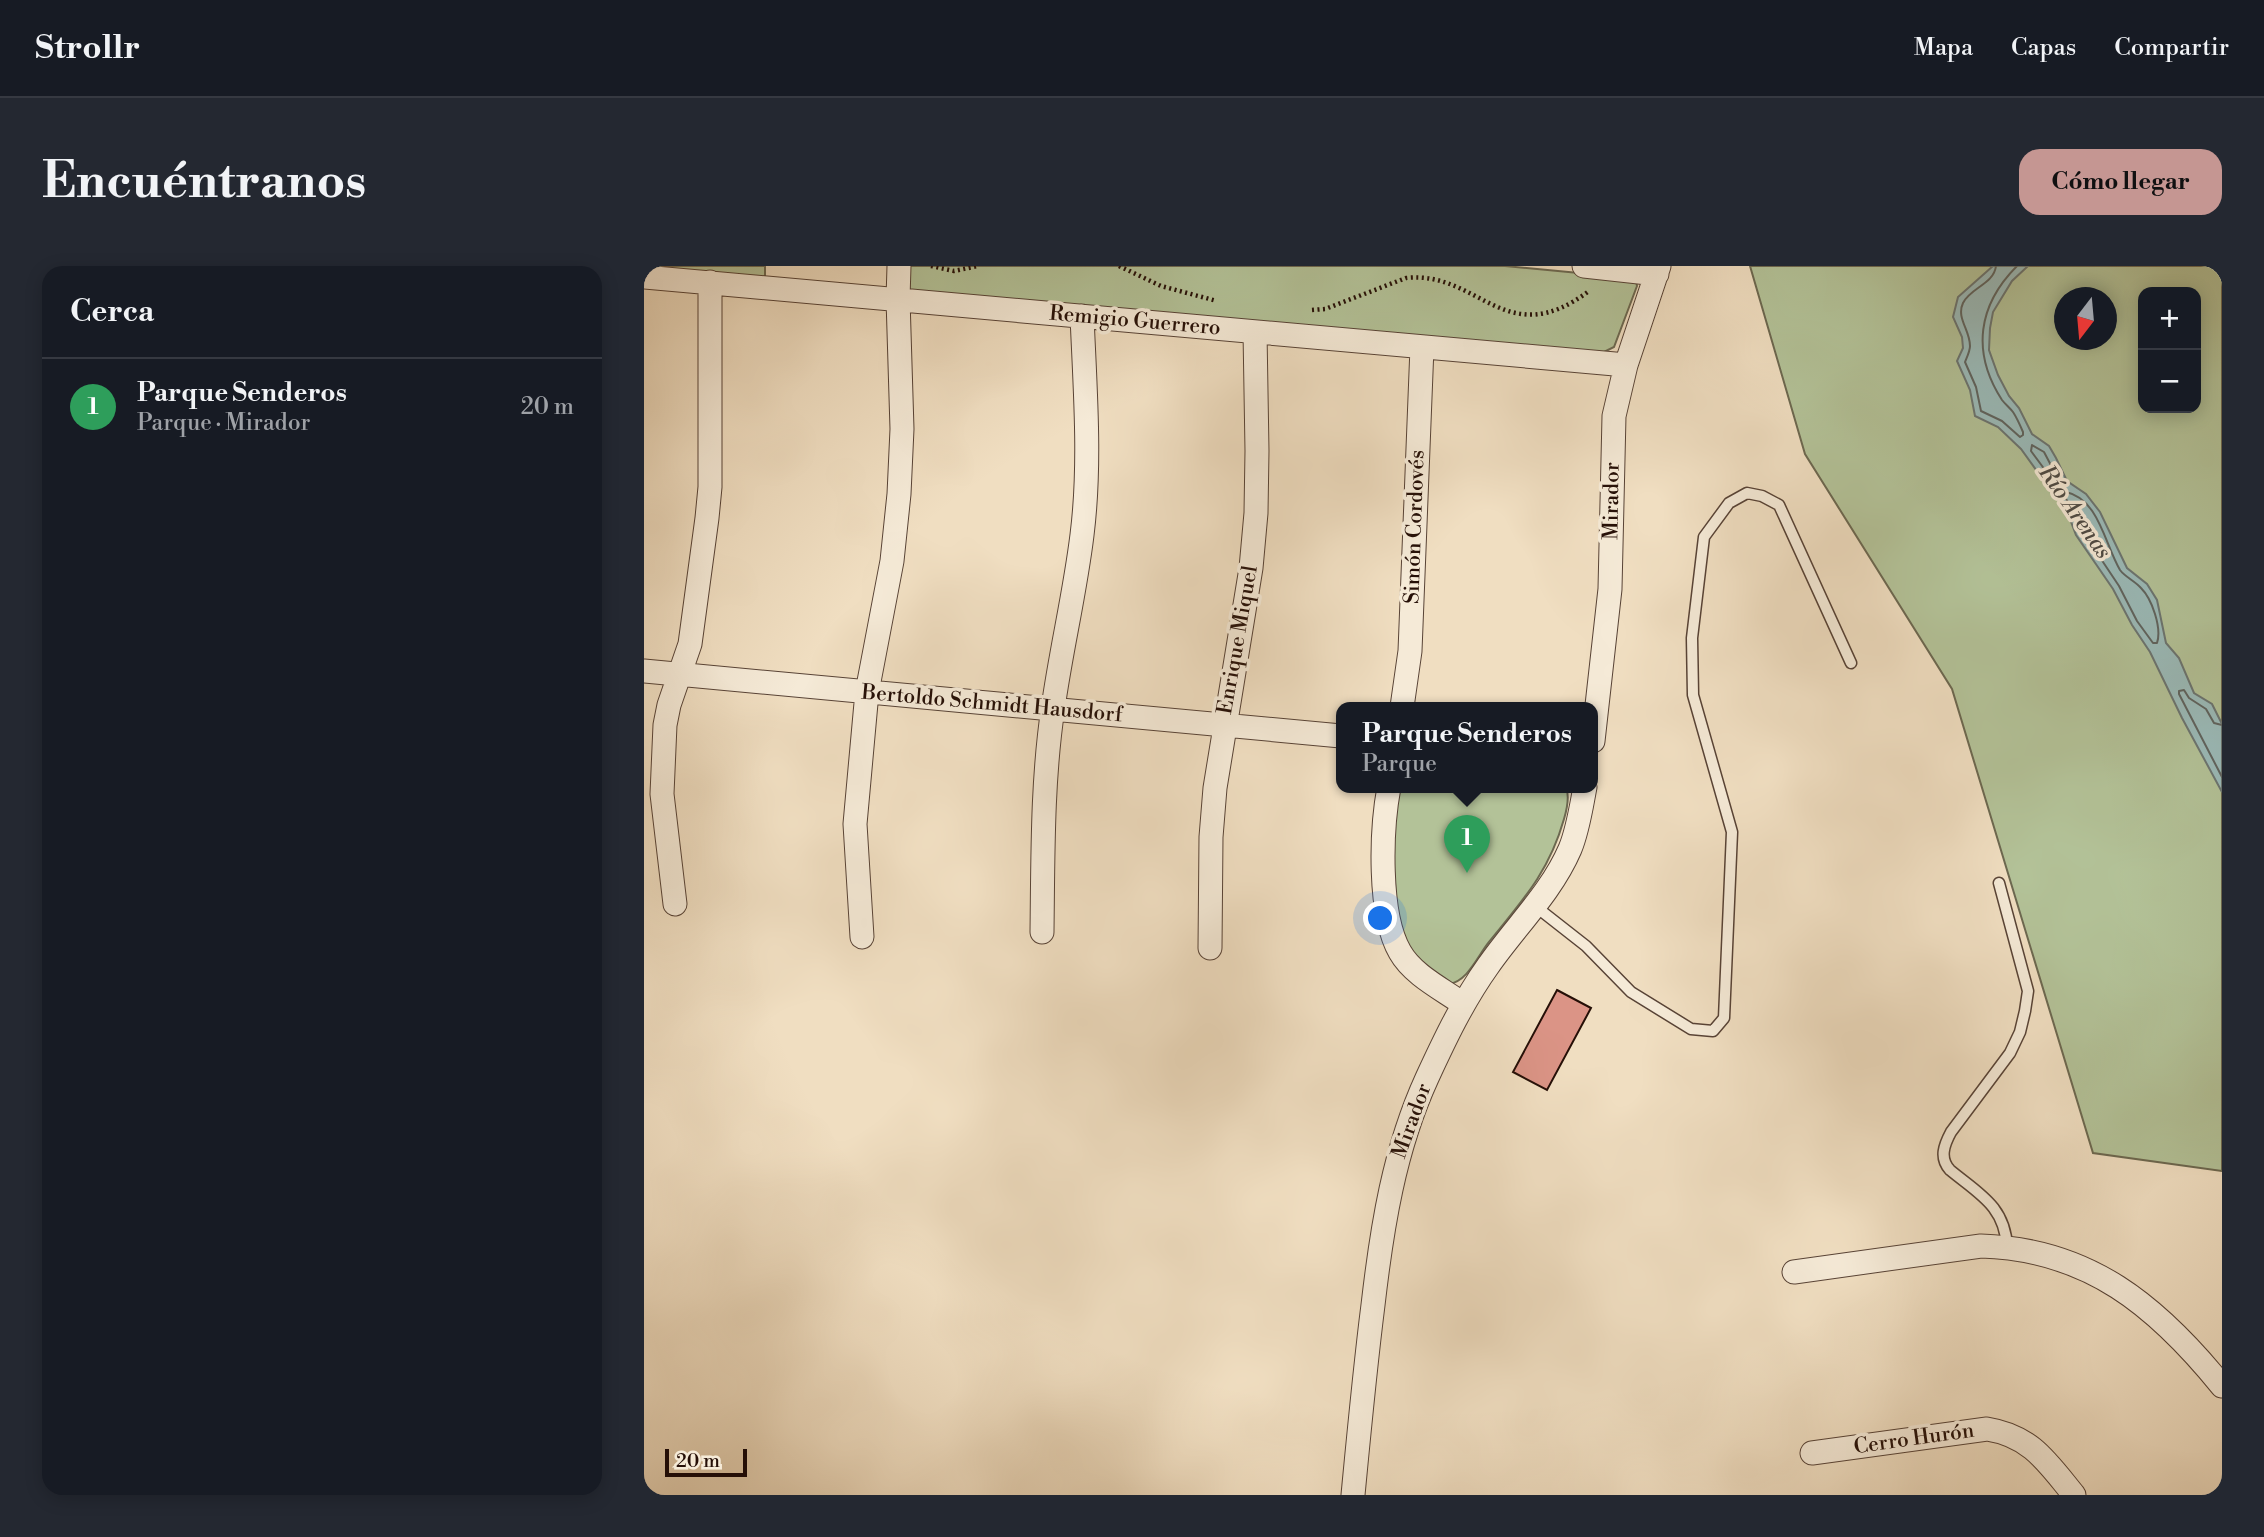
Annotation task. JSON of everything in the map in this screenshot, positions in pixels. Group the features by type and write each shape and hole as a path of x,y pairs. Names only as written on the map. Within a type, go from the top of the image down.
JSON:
{"street":[{"path":"862,937 855,824 867,692 892,561 899,495 902,429 899,266"},
{"path":"1584,266 1658,270"},
{"name":"Mirador","path":"1597,702 1610,589 1614,416 1626,365 1658,270"},
{"name":"Remigio Guerrero","path":"644,276 1626,365"},
{"path":"675,904 662,778 665,725 690,644 709,504 710,282"},
{"path":"1042,932 1043,815 1052,709 1083,521 1086,423 1082,316"},
{"name":"Enrique Miquel","path":"1210,948 1211,837 1215,788 1223,725 1251,568 1256,513 1255,332"},
{"name":"Simón Cordovés","path":"1403,702 1410,652 1422,347"},
{"name":"Bertoldo Schmidt Hausdorf","path":"644,671 1336,736"},
{"path":"1388,793 1382,859 1391,927 1400,952 1413,968 1463,1004"},
{"name":"Mirador","path":"1353,1495 1382,1227 1397,1160 1418,1099 1463,1004 1562,866 1571,847 1584,793"},
{"path":"1794,1272 1981,1246 2007,1247 2056,1258 2099,1275 2124,1290 2163,1321 2222,1386"},
{"name":"Cerro Hurón","path":"1812,1453 1987,1429 2000,1431 2037,1450 2074,1495"}],"lane":[{"path":"1535,906 1586,946 1631,992 1690,1029 1713,1031 1724,1018 1732,832 1693,695 1692,638 1704,537 1729,503 1747,492 1779,505 1851,663"},
{"path":"1999,883 2028,991 2025,1011 2010,1053 1951,1132 1945,1143 1943,1156 1950,1170 1989,1203 2001,1217 2006,1231 2007,1247"}],"path":[{"path":"932,266 954,271 978,266"},
{"path":"1119,266 1174,290 1226,303"},
{"path":"1299,311 1325,309 1406,278 1418,277 1440,281 1514,313 1544,314 1577,300 1611,269"}],"green space":[{"path":"644,266 765,266 765,280"},
{"path":"905,266 1505,266 1631,278 1636,281 1637,286 1614,347 1602,353 907,293"},
{"path":"1750,266 2222,266 2222,1171 2093,1153 1952,689 1805,454"},
{"path":"1397,793 1567,793 1564,819 1543,870 1472,968 1462,978 1449,984 1410,955 1396,919 1392,822"}],"water":[{"name":"Río Arenas","path":"1993,266 2028,266 2012,281 1993,312 1989,350 1998,375 2032,434 2049,446 2067,481 2086,494 2100,512 2127,568 2147,584 2157,600 2166,643 2179,658 2194,693 2212,704 2222,724 2222,792 2150,652 2113,589 2076,535 2068,514 2021,449 1998,427 1975,416 1970,390 1957,361 1963,348 1962,337 1953,317 1958,297"}],"building":[{"path":"1557,990 1591,1008 1547,1090 1513,1072"}],"place":[{"name":"Parque Senderos","path":"1467,873"}]}
